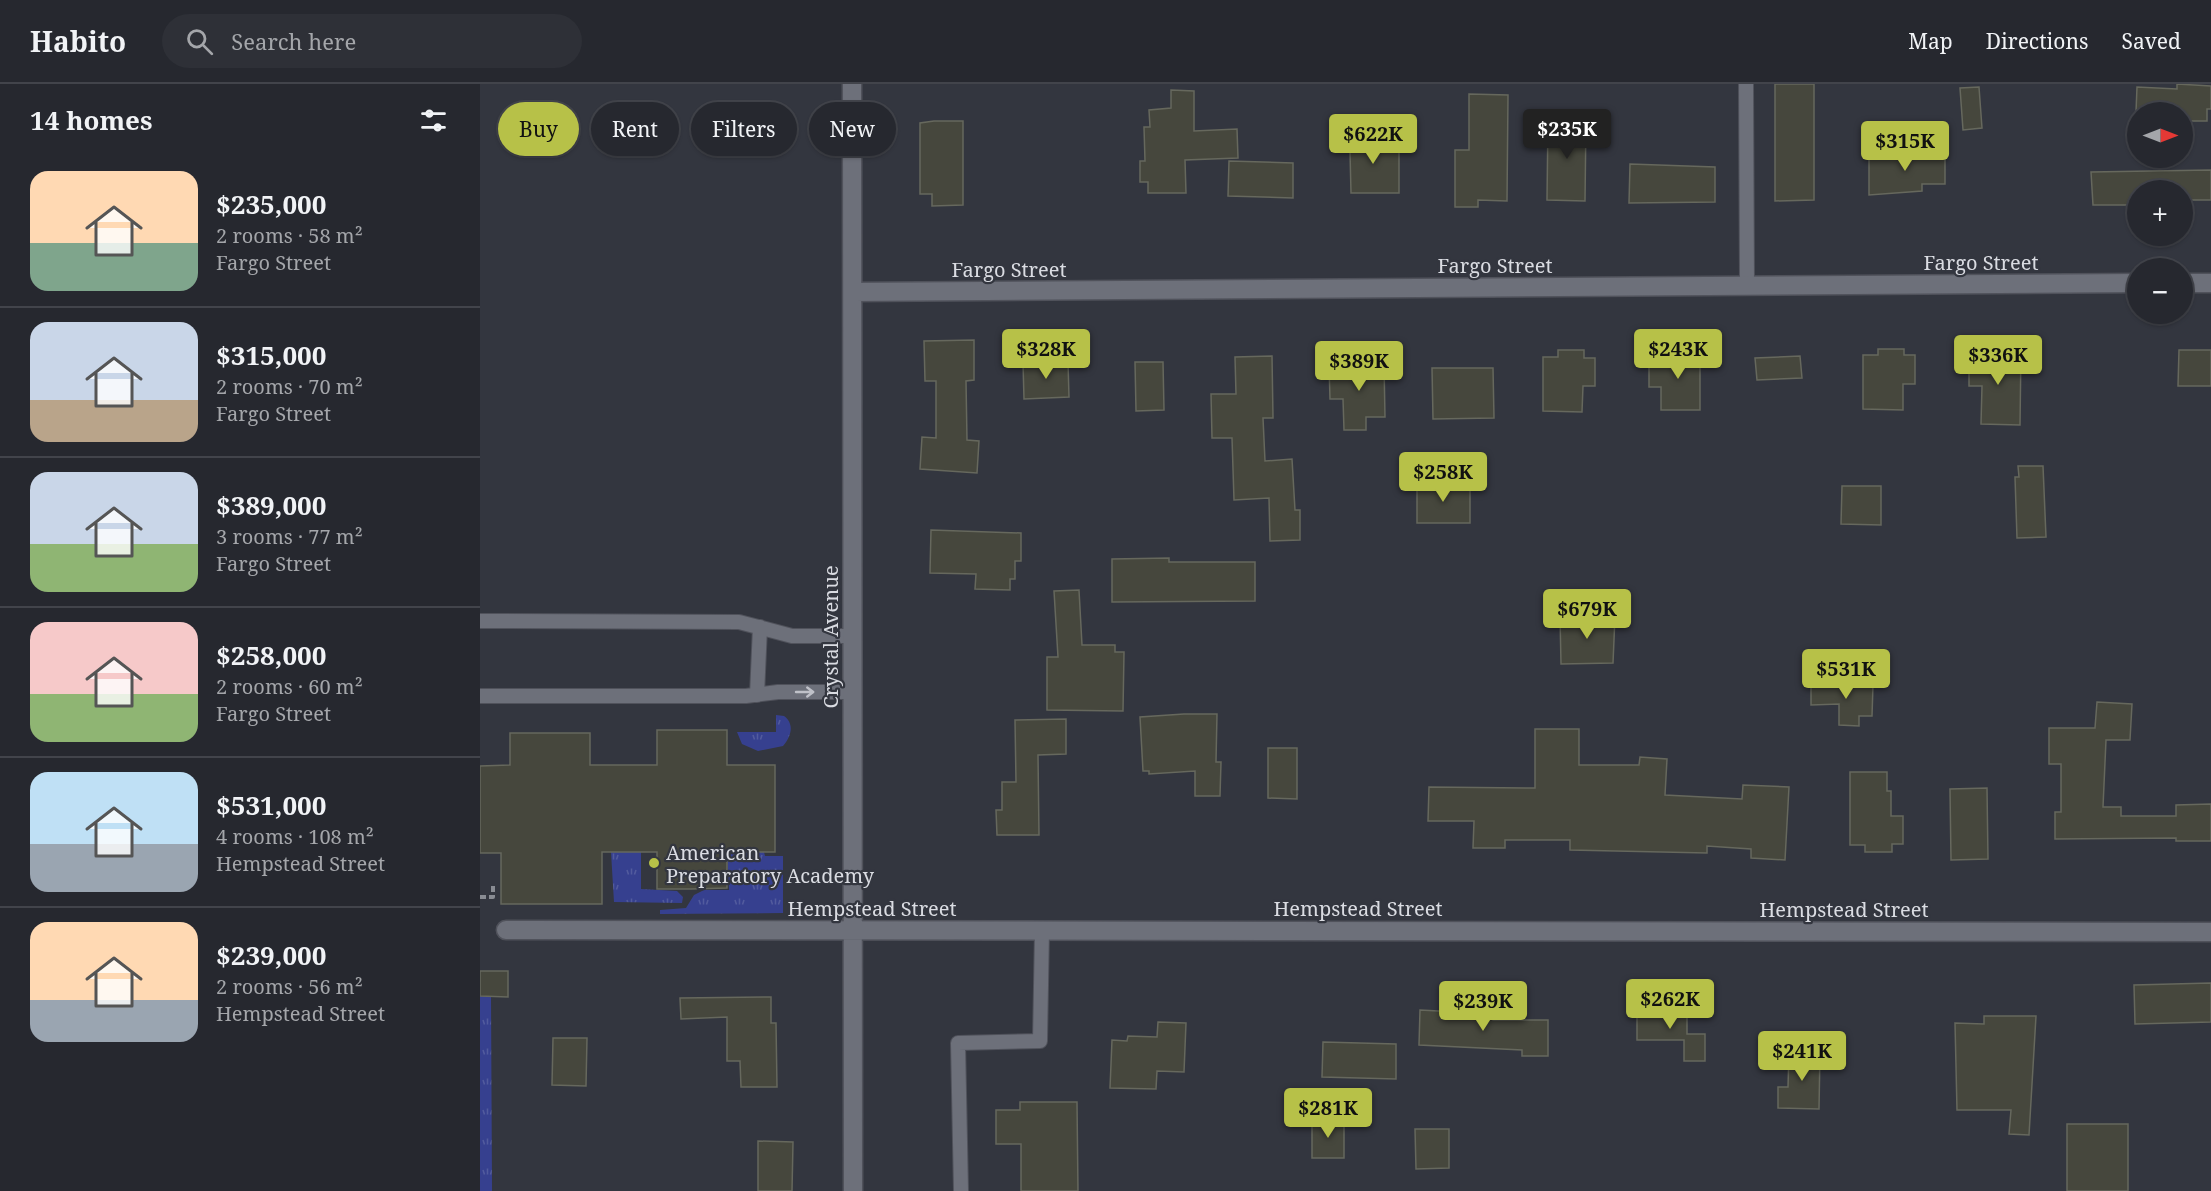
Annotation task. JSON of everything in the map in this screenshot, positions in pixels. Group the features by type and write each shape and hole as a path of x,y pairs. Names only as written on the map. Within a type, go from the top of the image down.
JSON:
{"street":[{"name":"Crystal Avenue","path":"852,84 853,1191"},
{"name":"Fargo Street","path":"853,292 2127,283"},
{"path":"2193,283 2211,283"},
{"name":"Hempstead Street","path":"506,930 2211,932"}],"lane":[{"path":"1746,84 1747,286"},
{"path":"480,621 739,622 792,636 853,636"},
{"path":"757,695 760,627"},
{"path":"480,696 757,695 853,692"},
{"path":"962,1191 958,1043 1040,1041 1042,930"}],"path":[{"path":"480,897 493,897 493,885"}],"green space":[{"path":"776,715 784,716 791,727 790,735 783,746 758,751 742,744 737,732 776,732"},
{"path":"611,852 641,852 641,889 677,891 683,897 682,903 614,902"},
{"path":"727,852 764,852 765,856 783,856 783,913 660,914 660,910 686,908 694,895 704,890 729,890"},
{"path":"480,996 491,996 492,1191 480,1191"}],"building":[{"path":"1775,84 1814,84 1814,200 1775,201"},
{"path":"2177,84 2211,86 2211,109 2207,109 2207,121 2193,121 2193,102 2136,102 2137,87 2177,89"},
{"path":"1979,87 1982,128 1963,130 1960,88"},
{"path":"1171,90 1194,91 1194,131 1237,129 1238,158 1185,160 1186,193 1148,193 1148,182 1140,182 1140,161 1145,161 1144,127 1150,127 1149,110 1171,108"},
{"path":"1469,94 1508,95 1507,201 1478,200 1478,207 1455,207 1455,150 1469,150"},
{"path":"1548,120 1586,120 1585,201 1547,200"},
{"path":"963,121 963,205 932,206 932,194 920,194 920,123"},
{"path":"1357,126 1379,126 1379,152 1399,152 1399,193 1351,193 1350,152 1357,152"},
{"path":"1869,154 1945,154 1945,184 1922,184 1922,191 1869,195"},
{"path":"1229,161 1293,163 1293,198 1228,196"},
{"path":"1630,164 1715,167 1715,202 1629,203"},
{"path":"2211,170 2211,200 2193,200 2193,180 2127,180 2127,205 2093,205 2091,172"},
{"path":"974,340 974,380 966,381 967,440 979,441 977,473 920,469 922,437 936,438 936,381 925,381 924,341"},
{"path":"1996,348 2021,349 2020,425 1981,424 1982,386 1969,386 1969,355 1996,356"},
{"path":"1878,349 1904,349 1904,355 1915,355 1915,384 1903,384 1903,410 1863,409 1863,355 1878,355"},
{"path":"1558,350 1584,350 1584,358 1595,358 1595,386 1583,386 1582,412 1543,411 1543,357 1558,357"},
{"path":"1677,350 1700,350 1700,410 1661,410 1661,387 1649,387 1649,358 1677,358"},
{"path":"2179,350 2211,350 2211,386 2178,386"},
{"path":"1272,356 1273,418 1263,418 1265,461 1292,459 1295,510 1300,510 1300,540 1270,541 1269,498 1234,500 1232,438 1212,438 1211,394 1236,394 1235,357"},
{"path":"1800,356 1802,378 1757,380 1755,358"},
{"path":"1068,362 1069,397 1024,399 1023,363"},
{"path":"1135,362 1163,362 1164,410 1136,411"},
{"path":"1329,364 1384,364 1385,417 1366,417 1366,430 1344,430 1343,399 1330,399"},
{"path":"1432,368 1493,368 1494,418 1433,419"},
{"path":"2018,466 2043,466 2046,537 2017,538 2015,477 2019,477"},
{"path":"1417,483 1470,484 1470,523 1417,523"},
{"path":"1842,486 1881,486 1881,525 1841,524"},
{"path":"931,530 1021,533 1021,561 1015,561 1015,579 1010,579 1010,590 975,589 976,574 930,573"},
{"path":"1169,558 1169,562 1255,562 1255,601 1112,602 1112,559"},
{"path":"1079,590 1082,645 1115,645 1115,652 1124,652 1123,711 1047,710 1047,657 1058,657 1054,591"},
{"path":"1560,616 1615,616 1613,663 1561,664"},
{"path":"1857,683 1873,685 1872,716 1859,716 1859,726 1839,725 1839,704 1811,705 1811,685"},
{"path":"2097,702 2132,704 2130,740 2106,740 2103,807 2121,807 2121,816 2176,816 2176,805 2211,804 2211,841 2176,841 2176,838 2055,839 2055,812 2061,812 2061,764 2049,764 2049,728 2095,728"},
{"path":"1217,714 1216,762 1221,762 1220,796 1195,796 1195,771 1149,774 1149,771 1143,771 1140,717"},
{"path":"1066,719 1066,754 1038,755 1039,835 997,835 996,810 1002,810 1002,782 1016,782 1015,720"},
{"path":"1535,729 1579,729 1579,765 1639,765 1640,757 1667,759 1665,795 1742,799 1743,785 1789,787 1785,860 1751,858 1751,849 1707,846 1707,853 1570,850 1570,840 1505,840 1505,848 1473,848 1474,821 1428,821 1429,787 1535,788"},
{"name":"American Preparatory Academy","path":"657,730 727,730 727,765 775,765 775,852 727,852 727,888 657,889 657,852 602,852 602,904 501,904 501,853 480,853 480,766 510,765 510,733 590,733 590,765 657,765"},
{"path":"1268,748 1297,748 1297,799 1268,798"},
{"path":"1850,772 1887,772 1887,791 1891,791 1891,816 1903,816 1903,844 1892,844 1892,852 1865,852 1865,845 1850,845"},
{"path":"1987,788 1988,859 1951,860 1950,789"},
{"path":"480,971 508,971 508,997 480,996"},
{"path":"2211,983 2211,1022 2135,1024 2134,985"},
{"path":"771,997 771,1023 776,1023 777,1087 741,1087 740,1061 727,1061 727,1017 681,1019 680,998"},
{"path":"1637,1007 1687,1007 1687,1034 1705,1034 1705,1061 1684,1061 1684,1040 1637,1040"},
{"path":"1420,1010 1493,1014 1493,1020 1548,1020 1548,1056 1522,1056 1522,1050 1419,1045"},
{"path":"1984,1016 2036,1016 2029,1135 2009,1134 2011,1110 1957,1110 1955,1023 1984,1024"},
{"path":"1158,1022 1186,1023 1184,1072 1157,1071 1156,1089 1110,1088 1112,1040 1127,1041 1128,1036 1157,1037"},
{"path":"553,1038 587,1038 586,1086 552,1085"},
{"path":"1323,1042 1396,1044 1396,1079 1322,1077"},
{"path":"1789,1052 1820,1052 1819,1109 1778,1108 1778,1087 1788,1087"},
{"path":"1020,1102 1077,1102 1078,1191 1021,1191 1021,1144 996,1144 996,1110 1020,1110"},
{"path":"1344,1120 1344,1158 1312,1158 1312,1121"},
{"path":"2067,1124 2128,1124 2128,1191 2067,1191"},
{"path":"1415,1129 1449,1129 1449,1168 1416,1169"},
{"path":"758,1141 793,1142 792,1191 758,1191"}],"place":[{"name":"American Preparatory Academy","path":"654,863"}]}
